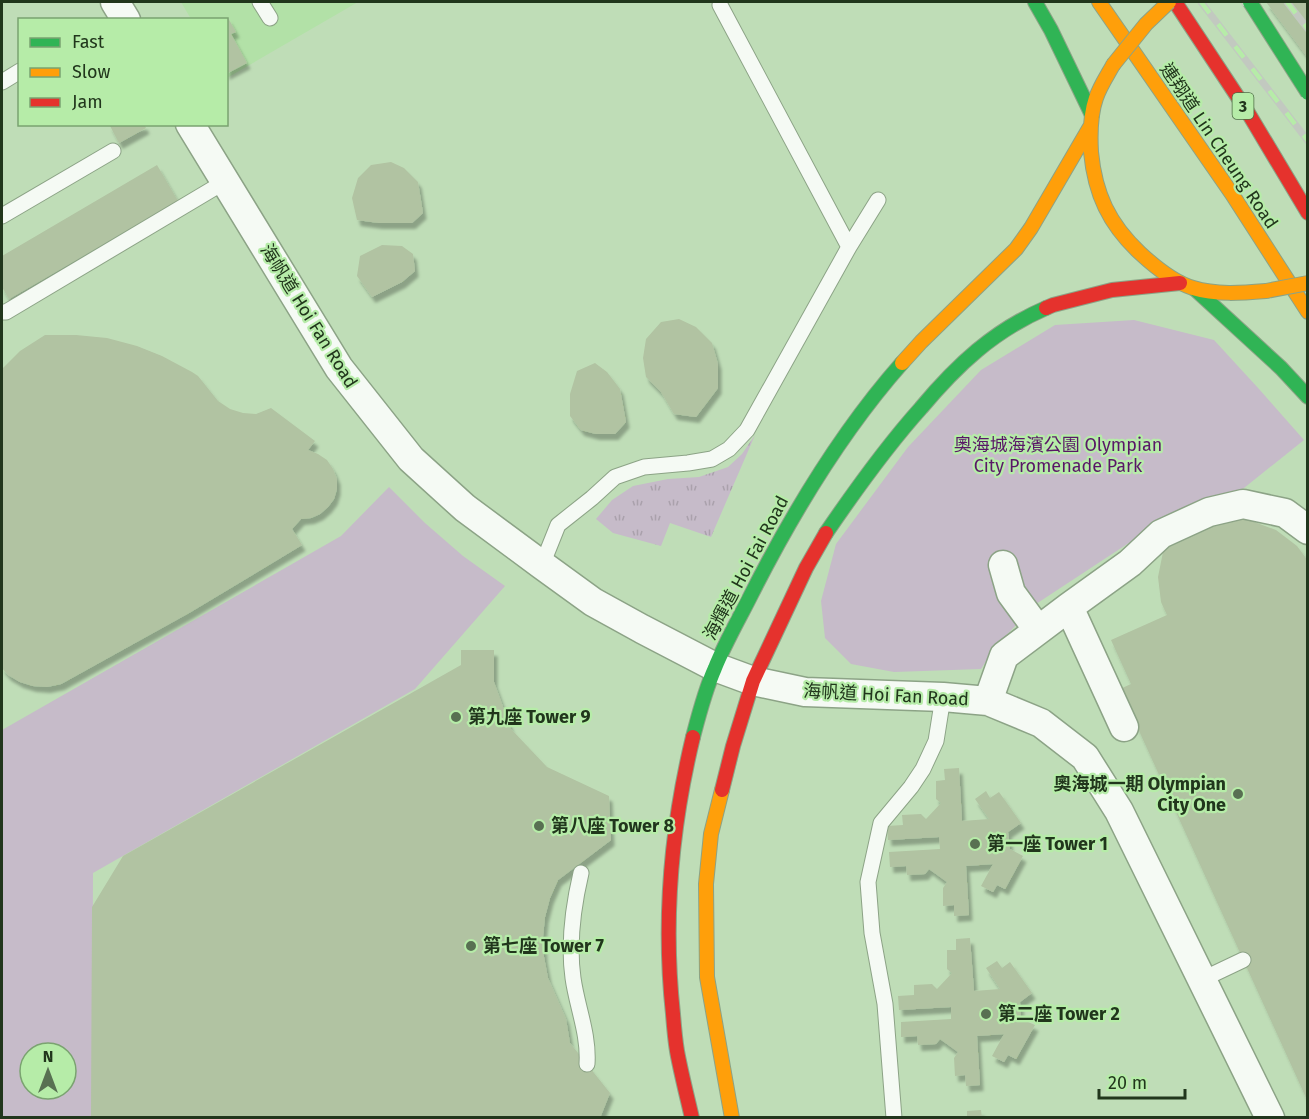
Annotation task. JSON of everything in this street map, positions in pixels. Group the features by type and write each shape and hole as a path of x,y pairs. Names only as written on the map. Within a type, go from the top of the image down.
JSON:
{"main road":[{"path":"1035,2 1051,30 1091,121"},
{"name":"連翔道 Lin Cheung Road","path":"1099,2 1232,194 1308,312"},
{"name":"海輝道 Hoi Fai Road","path":"692,1118 677,1050 669,978 669,907 675,832 691,746 701,704 715,667 776,546 817,477 889,378 921,342 1016,249 1080,146 1091,121 1096,98 1113,65 1158,10 1169,2"},
{"name":"3","path":"1176,2 1247,111 1308,213"},
{"path":"1250,2 1308,93"},
{"name":"海輝道 Hoi Fai Road","path":"1091,121 1094,177 1099,196 1107,213 1133,247 1151,263 1180,283 1195,289 1223,293 1266,291 1308,283"},
{"name":"海輝道 Hoi Fai Road","path":"732,1118 707,977 706,884 711,834 733,746 753,681 806,568 826,533 894,438 936,390 985,343 1008,327 1053,305 1112,290 1180,283"},
{"path":"1195,289 1308,398"}],"street":[{"path":"115,2 125,18"},
{"name":"海帆道 Hoi Fan Road","path":"191,126 339,368 411,459 465,508 593,602 715,667 753,681 805,692 988,701 1041,723 1085,757 1119,812 1270,1118"},
{"path":"988,701 1004,656 1130,564 1161,534 1209,512 1243,504 1285,513 1308,530"},
{"path":"1003,565 1011,593 1038,630"},
{"path":"1069,607 1124,727"}],"lane":[{"path":"260,2 270,18"},
{"path":"720,5 849,247"},
{"path":"2,82 18,72"},
{"path":"2,216 113,151"},
{"path":"2,312 6,312 226,181"},
{"path":"542,565 558,525 615,477 644,467 712,459 729,450 747,430 849,247 878,200"},
{"path":"894,1118 885,1004 872,933 868,882 881,823 923,769 936,741 943,697"},
{"path":"581,873 573,914 571,947 573,975 585,1030 587,1064"},
{"path":"1203,979 1243,960"}],"shaded area":[{"path":"181,2 358,2 228,77 228,18 190,18"}],"green space":[{"name":"奧海城海濱公園 Olympian City Promenade Park","path":"1134,320 1214,340 1304,440 1244,488 1147,531 1036,604 995,647 981,669 894,672 851,664 825,638 821,601 836,544 908,447 981,370 1055,325"},
{"path":"755,435 711,537 670,523 661,546 613,533 596,519 612,500 633,486 668,479 699,477 728,467 742,454"},
{"path":"389,487 463,556 505,586 415,689 93,873 92,1117 2,1117 2,730 341,536"}],"building":[{"path":"1266,2 1308,2 1308,58"},
{"path":"228,18 236,32 231,34 247,63 228,73"},
{"path":"110,126 145,126 146,128 119,143"},
{"path":"391,162 404,168 418,182 423,213 412,223 357,220 352,198 358,178 371,165"},
{"path":"157,165 178,201 9,299 2,287 2,256"},
{"path":"382,245 402,246 413,254 415,271 402,282 372,297 357,276 360,256"},
{"path":"679,319 696,327 712,343 718,364 718,388 696,417 674,414 661,392 646,377 643,358 646,339 661,322"},
{"path":"45,335 107,338 137,346 162,356 198,376 218,401 230,409 256,414 271,408 315,441 308,450 327,460 337,479 334,499 328,507 311,518 301,519 292,529 302,545 189,613 61,684 47,687 20,682 8,675 2,668 2,369 20,351"},
{"path":"595,363 607,372 620,389 626,422 615,434 596,434 581,430 570,416 570,394 577,371"},
{"name":"奧海城一期 Olympian City One","path":"1219,518 1249,520 1276,530 1297,546 1308,561 1308,1102 1120,689 1131,684 1111,640 1167,615 1161,602 1158,577 1163,552 1189,526"},
{"path":"461,650 494,650 494,682 511,729 547,767 609,796 611,840 558,880 545,917 543,937 548,978 566,1019 570,1043 610,1093 600,1118 91,1118 92,907 123,856 461,665"},
{"name":"第一座 Tower 1","path":"959,768 962,821 989,819 975,799 986,791 990,798 999,792 1021,823 1008,832 1010,849 1023,856 1005,889 997,885 993,892 981,886 993,864 966,866 969,915 954,916 954,905 943,906 943,888 947,882 929,869 925,874 907,875 906,866 890,867 889,852 940,849 939,837 888,840 887,826 903,825 902,815 921,814 926,819 941,803 936,799 936,781 945,780 944,769"},
{"name":"第二座 Tower 2","path":"970,938 974,991 1000,989 986,968 997,961 1002,968 1010,962 1032,993 1020,1002 1021,1019 1035,1025 1016,1059 1008,1055 1004,1062 992,1056 1004,1034 977,1036 980,1085 966,1086 965,1075 955,1076 954,1058 958,1052 940,1039 936,1044 918,1045 917,1036 901,1037 901,1022 951,1019 951,1007 899,1010 898,996 914,995 914,985 932,984 937,989 952,973 947,969 947,950 956,950 956,939"},
{"path":"981,1110 982,1118 967,1118 967,1111"}],"railway":[{"path":"1201,2 1308,141"},
{"path":"1244,2 1308,86"},
{"path":"1287,2 1308,29"}],"traffic: fast":[{"path":"1035,2 1092,115"},
{"path":"1250,2 1308,93"},
{"path":"1195,289 1281,368 1308,397"},
{"path":"826,533 883,453 948,377 993,338 1046,308"},
{"path":"693,737 711,676 784,533 838,445 902,363"}],"traffic: slow":[{"path":"1099,2 1232,194 1308,312"},
{"path":"1113,65 1146,24 1169,2"},
{"path":"1113,65 1096,98 1091,131 1091,152 1100,195 1120,231 1146,258 1178,282 1220,293 1266,291"},
{"path":"902,363 1016,249 1031,228 1090,127"},
{"path":"1266,291 1308,283"},
{"path":"722,790 711,834 706,884 707,977 732,1118"}],"traffic: jam":[{"path":"1175,2 1247,111 1308,213"},
{"path":"1046,308 1112,290 1180,283"},
{"path":"722,790 753,681 806,568 826,533"},
{"path":"692,1118 676,1042 670,979 669,910 674,840 693,737"}],"place":[{"name":"第九座 Tower 9","path":"456,717"},
{"name":"奧海城一期 Olympian City One","path":"1238,794"},
{"name":"第八座 Tower 8","path":"539,826"},
{"name":"第一座 Tower 1","path":"975,844"},
{"name":"第七座 Tower 7","path":"471,946"},
{"name":"第二座 Tower 2","path":"986,1014"}]}
